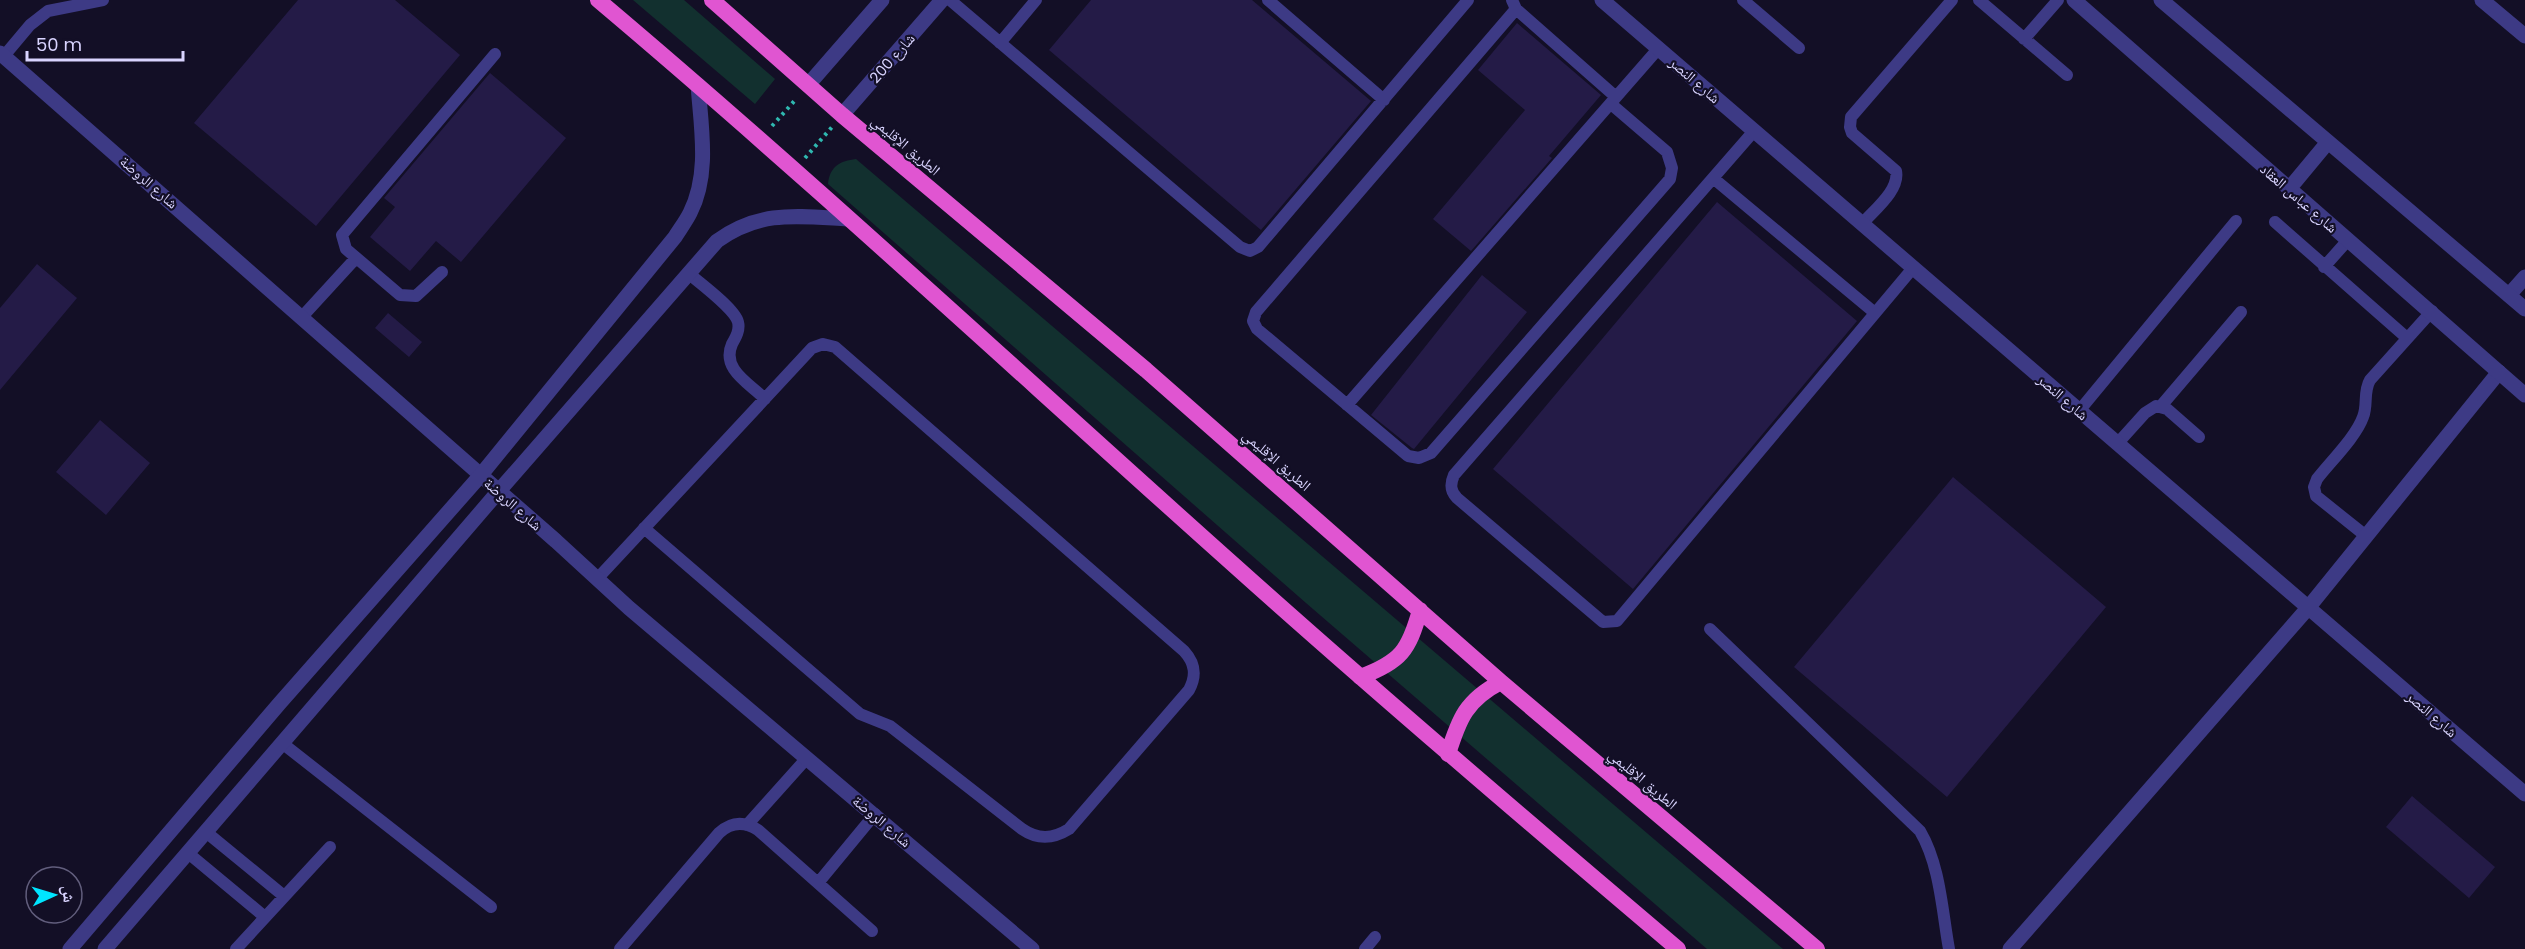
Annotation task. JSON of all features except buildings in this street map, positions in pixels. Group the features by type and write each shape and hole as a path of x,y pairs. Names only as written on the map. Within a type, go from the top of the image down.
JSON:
{"highway":[{"path":"597,0 760,140 1360,677 1678,949"},
{"name":"الطريق الإقليمي","path":"712,0 842,115 1146,370 1501,682 1817,949"},
{"path":"1360,677 1387,666 1404,652 1415,631 1420,610"},
{"path":"1449,754 1466,709 1483,692 1501,682"}],"street":[{"path":"808,85 882,0"},
{"name":"شارع 200","path":"842,115 942,0"},
{"name":"شارع النصر","path":"1602,0 2525,795"},
{"name":"شارع عباس العقاد","path":"2074,0 2432,311 2525,395"},
{"path":"2161,0 2525,309"},
{"path":"2482,0 2525,36"},
{"name":"شارع الروضة","path":"2,55 597,579 1032,949"},
{"path":"70,949 480,476 657,261 690,213 701,172 703,148 698,85"},
{"path":"2289,189 2328,142"},
{"path":"105,949 717,241 734,229 773,216 847,219"},
{"path":"2509,295 2525,277"},
{"path":"2010,949 2308,608 2499,372"}],"lane":[{"path":"2,55 30,25 48,11 103,0"},
{"path":"950,0 1245,250 1250,251 1258,247 1468,0"},
{"path":"1000,43 1036,0"},
{"path":"1268,0 1384,100"},
{"path":"1743,0 1799,48"},
{"path":"1862,224 1895,185 1897,175 1896,171 1852,133 1851,117 1952,0"},
{"path":"1979,0 2067,75"},
{"path":"2024,39 2058,0"},
{"path":"1514,5 1613,100 1667,152 1672,168 1670,179 1431,453 1419,458 1408,456 1257,329 1253,316 1514,5"},
{"path":"1347,405 1658,49"},
{"path":"442,272 423,292 417,296 405,297 343,245 345,230 495,54"},
{"path":"1754,131 1451,482 1451,489 1457,498 1599,618 1608,623 1620,618 1913,268"},
{"path":"1713,178 1875,313"},
{"path":"2079,411 2236,221"},
{"path":"2275,222 2407,338"},
{"path":"2324,267 2348,240"},
{"path":"301,318 356,258"},
{"path":"688,273 736,317 739,329 729,351 728,361 734,370 765,399"},
{"path":"2366,536 2316,496 2314,487 2317,479 2360,424 2365,412 2365,391 2370,380 2432,311"},
{"path":"2161,406 2241,312"},
{"path":"597,579 812,348 823,344 835,347 1190,658 1194,674 1190,690 1069,829 1054,837 1037,837 1029,834 890,726 860,714 645,528"},
{"path":"2117,444 2150,407 2161,406 2199,437"},
{"path":"1710,629 1920,831 1935,868 1948,949"},
{"path":"282,743 491,907"},
{"path":"747,825 807,758"},
{"path":"818,883 875,814"},
{"path":"620,949 719,833 733,824 747,825 758,830 872,931"},
{"path":"206,832 284,896"},
{"path":"236,949 330,847"},
{"path":"188,853 265,917"},
{"path":"1365,949 1376,937"}],"path":[{"path":"760,140 808,85"},
{"path":"794,171 842,115"}],"green space":[{"path":"633,0 684,0 775,79 755,104"},
{"path":"856,159 1783,949 1707,949 1306,603 828,184 831,173 837,166 845,161"}]}
